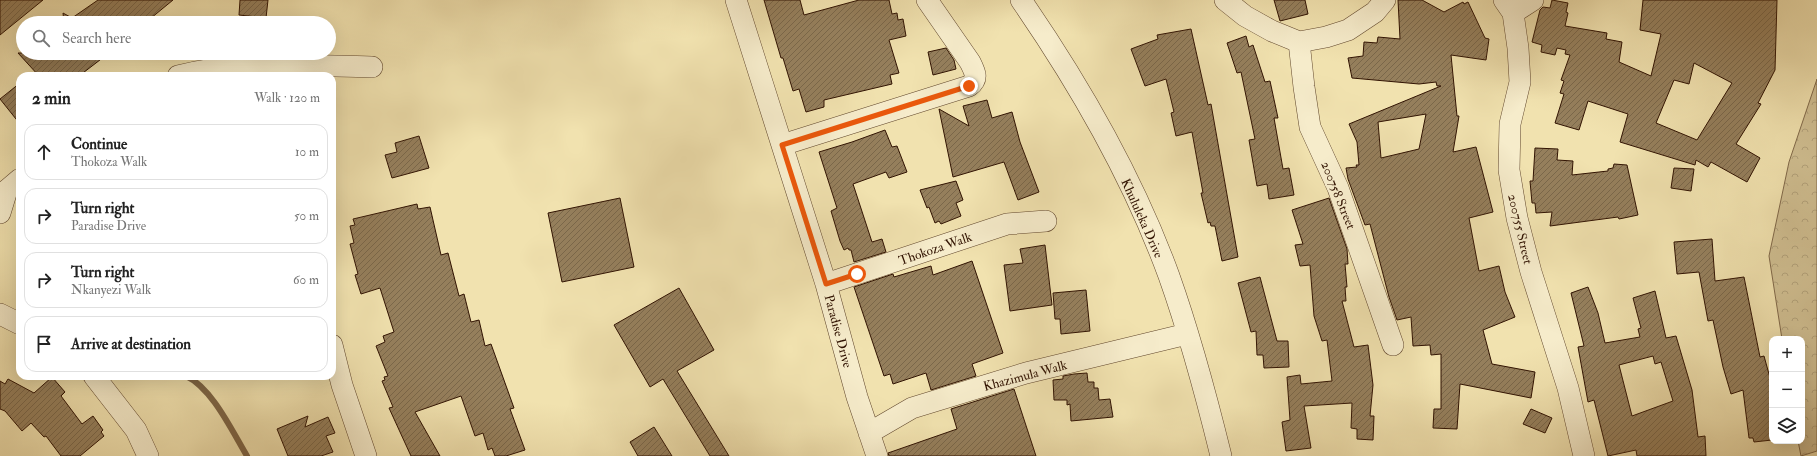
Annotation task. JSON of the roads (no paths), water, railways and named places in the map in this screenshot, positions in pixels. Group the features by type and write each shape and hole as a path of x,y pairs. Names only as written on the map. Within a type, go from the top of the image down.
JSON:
{"street":[{"name":"Paradise Drive","path":"736,0 826,284 877,456"},
{"path":"782,145 969,86 974,82 976,77 970,62 927,0"},
{"name":"Khululeka Drive","path":"1020,0 1058,55 1096,120 1140,205 1169,276 1188,334 1203,384 1221,456"},
{"path":"1225,0 1245,16 1272,31 1299,42 1326,37 1348,30 1375,12 1385,0"},
{"path":"1508,6 1534,0"},
{"name":"200755 Street","path":"1508,6 1518,48 1520,82 1510,124 1508,170 1519,226 1568,388 1584,456"},
{"name":"200758 Street","path":"1299,42 1310,127 1338,188 1393,345"},
{"path":"193,72 201,70 252,66 372,67"},
{"path":"0,213 7,190 16,182"},
{"name":"Thokoza Walk","path":"826,284 1007,224 1046,222"},
{"path":"0,314 16,322"},
{"name":"Khazimula Walk","path":"869,433 912,408 1026,373 1188,334"},
{"path":"336,361 342,385 366,456"},
{"path":"97,380 136,430 148,456"}],"waterway":[{"path":"192,380 204,390 221,411 247,456"}]}
